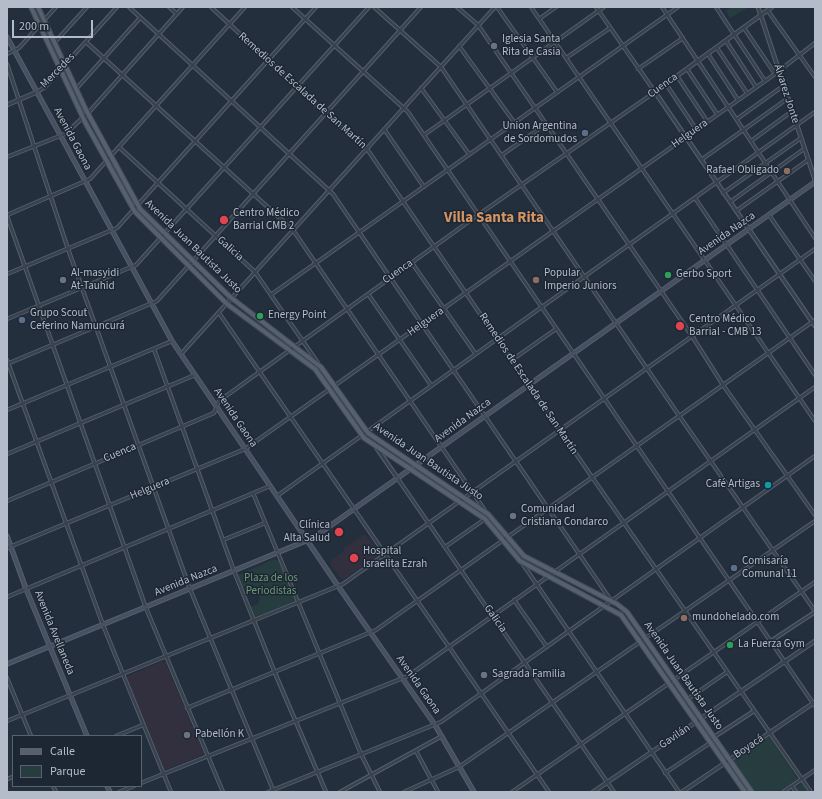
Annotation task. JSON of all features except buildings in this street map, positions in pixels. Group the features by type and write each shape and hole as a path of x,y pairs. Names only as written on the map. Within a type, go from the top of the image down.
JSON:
{"main road":[{"name":"Avenida Juan Bautista Justo","path":"31,7 83,118 133,210 227,304 315,370 330,389 361,435 376,447 485,519 520,561 621,615 745,792"},
{"name":"Avenida Juan Bautista Justo","path":"38,7 76,89 137,206 232,298 321,367 366,432 488,514 524,556 611,601 626,612 752,792"},
{"name":"Avenida Gaona","path":"7,37 172,341 338,586 435,725 474,792"},
{"name":"Avenida Nazca","path":"7,664 308,541 417,466 815,181"},
{"name":"Avenida Avellaneda","path":"7,536 9,547 86,735"}],"street":[{"path":"7,54 19,48 56,7"},
{"path":"54,43 87,7"},
{"name":"Mercedes","path":"7,105 45,87 117,7"},
{"path":"129,7 192,66 330,190 580,553 611,601"},
{"path":"169,7 177,14"},
{"path":"7,157 65,134 88,113 183,7"},
{"name":"Remedios de Escalada de San Martín","path":"211,7 297,86 325,114 367,149 592,477 811,792"},
{"path":"223,792 146,608 7,215 90,179 245,7"},
{"path":"292,7 404,107 814,704"},
{"path":"7,274 112,231 137,206 316,7"},
{"path":"7,319 136,265 369,7"},
{"path":"374,7 441,67 680,416 802,590 815,611 771,642"},
{"path":"8,364 157,301 421,7"},
{"path":"457,7 478,25 692,336 723,385 815,515"},
{"path":"181,354 478,25 496,7 557,92"},
{"path":"531,7 815,421"},
{"path":"539,19 556,7"},
{"path":"596,7 815,326"},
{"path":"424,135 604,7"},
{"path":"662,7 815,238"},
{"path":"272,294 622,45 678,7"},
{"path":"716,7 765,81"},
{"name":"Álvarez Jonte","path":"758,7 791,112 815,181"},
{"name":"Cuenca","path":"7,501 214,413 219,401 434,246 655,92 772,7"},
{"path":"768,11 815,77"},
{"path":"76,89 140,18"},
{"path":"566,58 610,28"},
{"path":"744,28 775,74"},
{"path":"638,69 682,38"},
{"path":"726,41 756,87"},
{"path":"86,42 252,195 293,230 441,448 488,514"},
{"name":"Helguera","path":"9,547 245,448 466,294 775,74 815,43"},
{"path":"459,46 514,122"},
{"path":"717,48 747,93"},
{"path":"708,54 738,100"},
{"path":"7,64 68,249 190,589 274,791"},
{"path":"687,69 717,114"},
{"path":"677,76 707,121"},
{"path":"666,84 696,129"},
{"path":"737,119 783,86"},
{"path":"421,88 469,154"},
{"path":"701,160 787,98"},
{"path":"751,141 791,112"},
{"path":"277,496 409,400 541,308 584,276 629,246 815,112"},
{"path":"502,155 546,124"},
{"path":"384,130 424,187"},
{"path":"723,193 801,138"},
{"name":"Galicia","path":"119,147 255,272 272,294 321,367"},
{"path":"730,202 804,149"},
{"path":"736,211 808,160"},
{"path":"695,198 815,375"},
{"path":"769,215 815,281"},
{"path":"7,721 338,586 465,498 815,249"},
{"path":"412,262 443,309 475,353"},
{"path":"368,294 431,385"},
{"path":"219,313 291,417 321,464 385,554 548,792"},
{"path":"187,708 371,633 417,602 592,477 637,447 813,321"},
{"path":"512,360 556,329"},
{"path":"7,410 172,341"},
{"path":"154,349 234,571 275,673 326,792"},
{"path":"7,360 102,626 171,792"},
{"path":"7,454 195,375"},
{"path":"142,783 402,678 492,616 815,386"},
{"name":"Galicia","path":"376,447 614,792"},
{"path":"268,792 274,791 317,772 435,725 481,694 815,456"},
{"path":"7,597 270,486"},
{"path":"253,493 361,754 380,792"},
{"path":"445,547 485,519"},
{"path":"404,792 459,767 815,522"},
{"path":"223,540 265,523"},
{"path":"520,561 679,792"},
{"path":"512,792 815,582"},
{"path":"514,600 547,647"},
{"name":"Gavilán","path":"593,792 815,641"},
{"path":"688,699 727,672"},
{"path":"7,678 31,735"},
{"name":"Boyacá","path":"682,792 814,704"},
{"path":"714,737 754,711"},
{"path":"118,735 143,725"},
{"path":"340,792 442,736"},
{"path":"665,773 710,743"},
{"path":"416,751 438,792"},
{"path":"783,792 815,770"},
{"path":"792,786 796,792"},
{"path":"119,792 132,787"}],"shaded area":[{"name":"Hospital Israelita Ezrah","path":"365,534 379,552 379,555 343,580 341,579 329,562 344,551 343,549"},
{"path":"163,661 165,662 204,754 165,770 126,677"}],"green space":[{"path":"731,7 749,7 730,18 726,11"},
{"name":"Plaza de los Periodistas","path":"274,559 279,561 295,601 255,617 251,607 258,604 260,599 253,584 242,587 238,575"},
{"path":"770,737 798,779 778,792 755,792 734,760"},
{"path":"803,782 810,792 795,792 793,789"}],"place":[{"name":"Iglesia Santa Rita de Casia","path":"494,46"},
{"name":"Union Argentina de Sordomudos","path":"585,133"},
{"name":"Rafael Obligado","path":"787,171"},
{"name":"Centro Médico Barrial CMB 2","path":"224,220"},
{"name":"Gerbo Sport","path":"668,275"},
{"name":"Al-masyidi At-Tauhid","path":"63,280"},
{"name":"Popular Imperio Juniors","path":"536,280"},
{"name":"Energy Point","path":"260,316"},
{"name":"Grupo Scout Ceferino Namuncurá","path":"22,320"},
{"name":"Centro Médico Barrial - CMB 13","path":"680,326"},
{"name":"Café Artigas","path":"768,485"},
{"name":"Comunidad Cristiana Condarco","path":"513,516"},
{"name":"Clínica Alta Salud","path":"339,532"},
{"name":"Hospital Israelita Ezrah","path":"354,558"},
{"name":"Comisaría Comunal 11","path":"734,568"},
{"name":"mundohelado.com","path":"684,618"},
{"name":"La Fuerza Gym","path":"730,645"},
{"name":"Sagrada Familia","path":"484,675"},
{"name":"Pabellón K","path":"187,735"}],"district":[{"name":"Villa Santa Rita","path":"494,219"}]}
